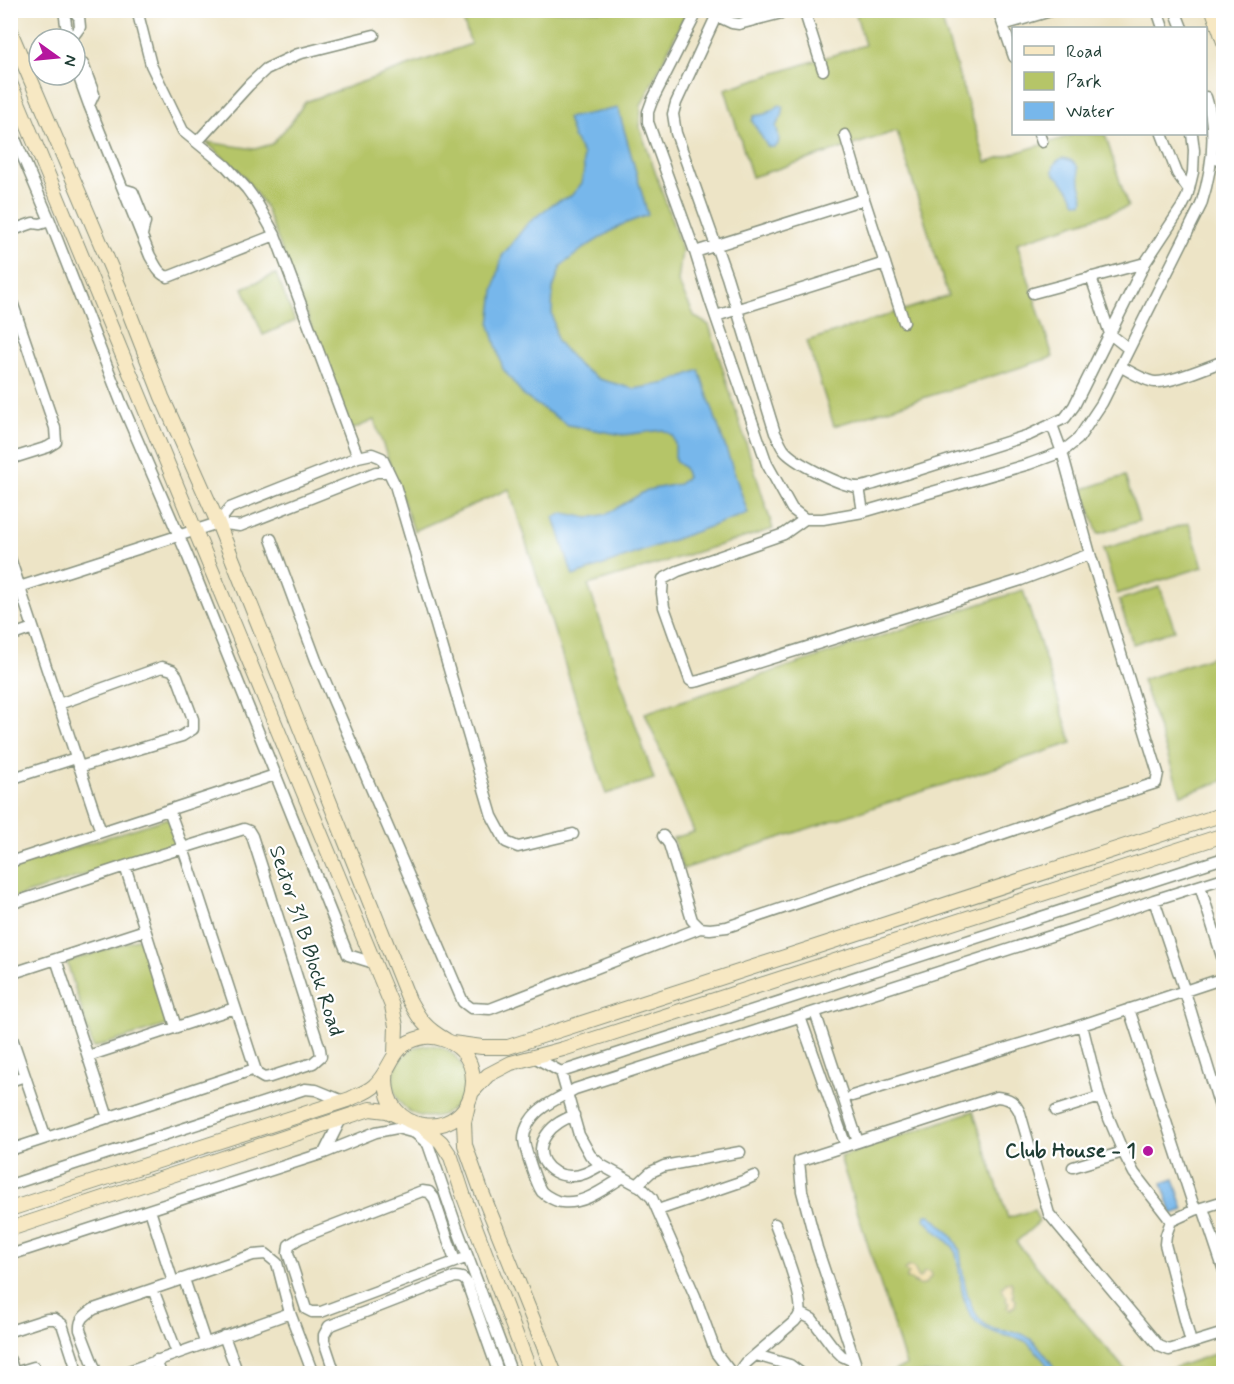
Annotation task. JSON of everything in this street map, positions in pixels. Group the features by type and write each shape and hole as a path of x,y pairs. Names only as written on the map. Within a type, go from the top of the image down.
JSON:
{"street":[{"path":"64,10 67,27"},
{"path":"73,10 78,17 80,27"},
{"path":"137,10 151,65 183,131 226,166 247,189 275,235 358,457"},
{"path":"698,10 648,112 648,122 767,464 792,509 805,519"},
{"path":"793,10 740,24 732,23 718,13 673,114 676,133 716,245 775,433 784,450 800,463 847,485 858,487 874,484 1029,435 1065,418 1074,406 1145,263 1182,207 1193,172 1192,135"},
{"path":"804,10 823,70"},
{"path":"998,10 1012,51"},
{"path":"1003,25 1054,10"},
{"path":"1157,10 1163,27"},
{"path":"1175,10 1182,27"},
{"path":"1213,10 1224,42"},
{"path":"10,31 120,289 162,397 218,523 409,1000 421,1021 431,1032 449,1041 464,1053 473,1071 464,1122 465,1145 555,1374"},
{"path":"197,142 266,69 298,54 374,35"},
{"path":"87,75 94,94 88,105 123,189 134,192 145,222 142,235 160,273 168,277 275,235"},
{"path":"10,84 392,1006 396,1026 395,1053"},
{"path":"1090,554 1021,580 693,682 690,680 664,607 662,593 663,579 678,571 784,534 805,519 823,519 863,512 1029,464 1062,452 1078,439 1092,419 1129,349 1201,205 1212,157 1211,122 1207,102"},
{"path":"10,128 348,955 374,963"},
{"path":"845,135 904,322"},
{"path":"1162,135 1177,173 1189,190"},
{"path":"1212,157 1224,161"},
{"path":"695,252 864,199"},
{"path":"10,231 33,223 38,217 48,217"},
{"path":"716,316 885,263"},
{"path":"1033,293 1145,263"},
{"path":"1091,277 1110,334 1129,349"},
{"path":"10,296 55,428 56,442 48,447 10,459"},
{"path":"1120,366 1152,382 1159,382 1184,376 1224,361"},
{"path":"271,539 316,660 464,1002 471,1008 489,1009 700,928 728,927 1156,783 1158,773 1052,425"},
{"path":"767,464 784,450"},
{"path":"218,523 230,508 358,457 372,454 382,458 395,484 492,816 506,842 518,846 573,834"},
{"path":"15,588 218,523 240,526 376,472 388,472"},
{"path":"858,487 863,512"},
{"path":"10,558 15,588 33,628 101,832"},
{"path":"10,636 33,628"},
{"path":"10,779 183,736 193,729 193,719 177,676 172,670 162,667 58,704"},
{"path":"10,862 275,775"},
{"path":"169,810 255,1069"},
{"path":"10,1209 343,1101 374,1087 395,1053 403,1046 422,1037 482,1047 508,1047 1224,814"},
{"name":"Sector 31 B Block Road","path":"10,904 244,829 249,831 321,1056 313,1063 270,1077 259,1077 255,1069 10,1150"},
{"path":"10,1229 370,1109 387,1111 428,1126 443,1124 457,1116 488,1075 511,1063 563,1049 1224,835"},
{"path":"663,836 669,844 692,920 700,928"},
{"path":"561,1072 1224,858"},
{"path":"125,866 176,1027"},
{"path":"622,1178 594,1195 575,1202 562,1202 541,1192 524,1141 525,1130 531,1119 547,1104 575,1089 1074,929 1224,878"},
{"path":"1200,886 1224,963"},
{"path":"1154,900 1224,1120"},
{"path":"10,974 145,930"},
{"path":"56,959 108,1118"},
{"path":"852,1096 1082,1025 1224,978"},
{"path":"88,1056 235,1008"},
{"path":"1129,1009 1199,1209 1224,1271"},
{"path":"815,1012 858,1142"},
{"path":"800,1017 846,1146"},
{"path":"1082,1025 1100,1097 1123,1152 1134,1173 1171,1221"},
{"path":"10,1032 46,1138"},
{"path":"534,1057 561,1072 579,1135 590,1155 601,1165 638,1185 652,1198 695,1296 716,1353 732,1374"},
{"path":"387,1069 386,1088 392,1105 403,1117 416,1123 441,1142 451,1157 531,1374"},
{"path":"10,1081 25,1076"},
{"path":"10,1185 305,1089 315,1090 343,1101"},
{"path":"850,1374 855,1362 814,1237 802,1191 799,1161 997,1097 1006,1097 1016,1103 1048,1214 1159,1346 1168,1350 1224,1333"},
{"path":"1056,1112 1100,1097"},
{"path":"573,1115 556,1124 546,1134 541,1157 546,1166 557,1173 570,1176 584,1174 601,1165"},
{"path":"324,1153 341,1119"},
{"path":"10,1255 324,1153 376,1132 397,1128 415,1133 428,1144 511,1370 494,1372 467,1283 465,1279 455,1277 329,1326 326,1329 324,1341 335,1374"},
{"path":"638,1185 651,1172 663,1166 740,1152"},
{"path":"1073,1167 1123,1152"},
{"path":"658,1210 754,1176"},
{"path":"455,1261 434,1198 429,1192 422,1191 300,1238 290,1245 288,1253 306,1309 312,1312 321,1312 468,1257"},
{"path":"457,1228 463,1192"},
{"path":"1191,1343 1165,1244 1166,1235 1171,1221 1224,1201"},
{"path":"150,1210 205,1342"},
{"path":"738,1374 746,1364 795,1322 800,1313 796,1285 775,1224"},
{"path":"97,1374 80,1330 79,1323 83,1316 94,1309 178,1280 253,1255 266,1254 277,1263 290,1313 313,1374"},
{"path":"153,1289 177,1353"},
{"path":"120,1374 290,1313"},
{"path":"800,1313 812,1319 832,1347 842,1356 855,1362"},
{"path":"10,1331 47,1319 55,1319 62,1324 75,1364 71,1374"},
{"path":"224,1336 238,1374"},
{"path":"756,1355 790,1365 802,1374"},
{"path":"10,1360 14,1373 34,1367 36,1374"},
{"path":"156,1360 161,1374"}],"green space":[{"path":"460,11 687,11 641,106 640,128 682,250 678,282 695,317 709,325 773,529 588,585 654,779 606,794 509,489 414,531 374,420 351,430 265,206 243,175 206,142 255,149 272,144 305,102 471,44"},
{"path":"855,11 939,11 986,162 1073,135 1105,135 1128,207 1017,243 1053,357 834,426 807,341 948,296 897,131 752,177 725,89 865,45"},
{"path":"276,274 295,321 263,335 243,288"},
{"path":"1125,476 1139,521 1098,534 1083,489"},
{"path":"1189,523 1203,567 1117,594 1103,549"},
{"path":"1160,587 1175,630 1133,644 1119,600"},
{"path":"1023,590 1072,743 683,869 673,838 694,832 645,713"},
{"path":"1223,653 1223,781 1181,795 1142,680"},
{"path":"168,818 177,845 11,899 10,868"},
{"path":"140,938 167,1025 93,1048 67,962"},
{"path":"429,1045 449,1051 459,1061 465,1081 459,1101 449,1111 429,1117 409,1111 399,1101 393,1081 399,1061 409,1051"},
{"path":"973,1111 1008,1218 1034,1210 1039,1222 1016,1242 1128,1373 890,1373 906,1365 840,1157"},
{"path":"1223,1351 1223,1373 1159,1373"}],"sand":[{"path":"910,1266 914,1268 919,1278 922,1277 923,1272 930,1272 931,1277 926,1284 918,1285 907,1279 909,1274 905,1270"},
{"path":"1006,1282 1011,1282 1013,1297 1016,1300 1015,1306 1010,1309 1007,1307 1009,1303 1006,1301 1007,1297 1002,1288"}],"water":[{"path":"780,105 783,110 776,126 779,142 776,147 767,146 752,121 754,116 766,114"},
{"path":"618,108 648,215 621,225 584,248 561,266 553,289 552,312 557,341 579,366 599,379 634,389 667,383 699,370 748,513 573,576 554,517 564,513 588,518 607,514 647,490 679,484 687,477 684,468 675,461 675,444 672,435 663,430 623,435 568,425 525,397 503,369 490,325 494,290 502,256 527,224 554,203 571,196 582,183 583,155 573,137 567,118"},
{"path":"1063,158 1073,161 1078,167 1084,199 1082,203 1076,202 1066,186 1053,173 1055,164"},
{"path":"1174,1179 1184,1210 1172,1214 1162,1183"},
{"path":"926,1215 930,1215 943,1227 957,1245 967,1294 976,1314 991,1328 1025,1335 1046,1355 1057,1373 1052,1373 1033,1347 1025,1341 990,1331 972,1317 963,1296 954,1248 925,1220"}],"place":[{"name":"Club House - 1","path":"1148,1151"}]}
